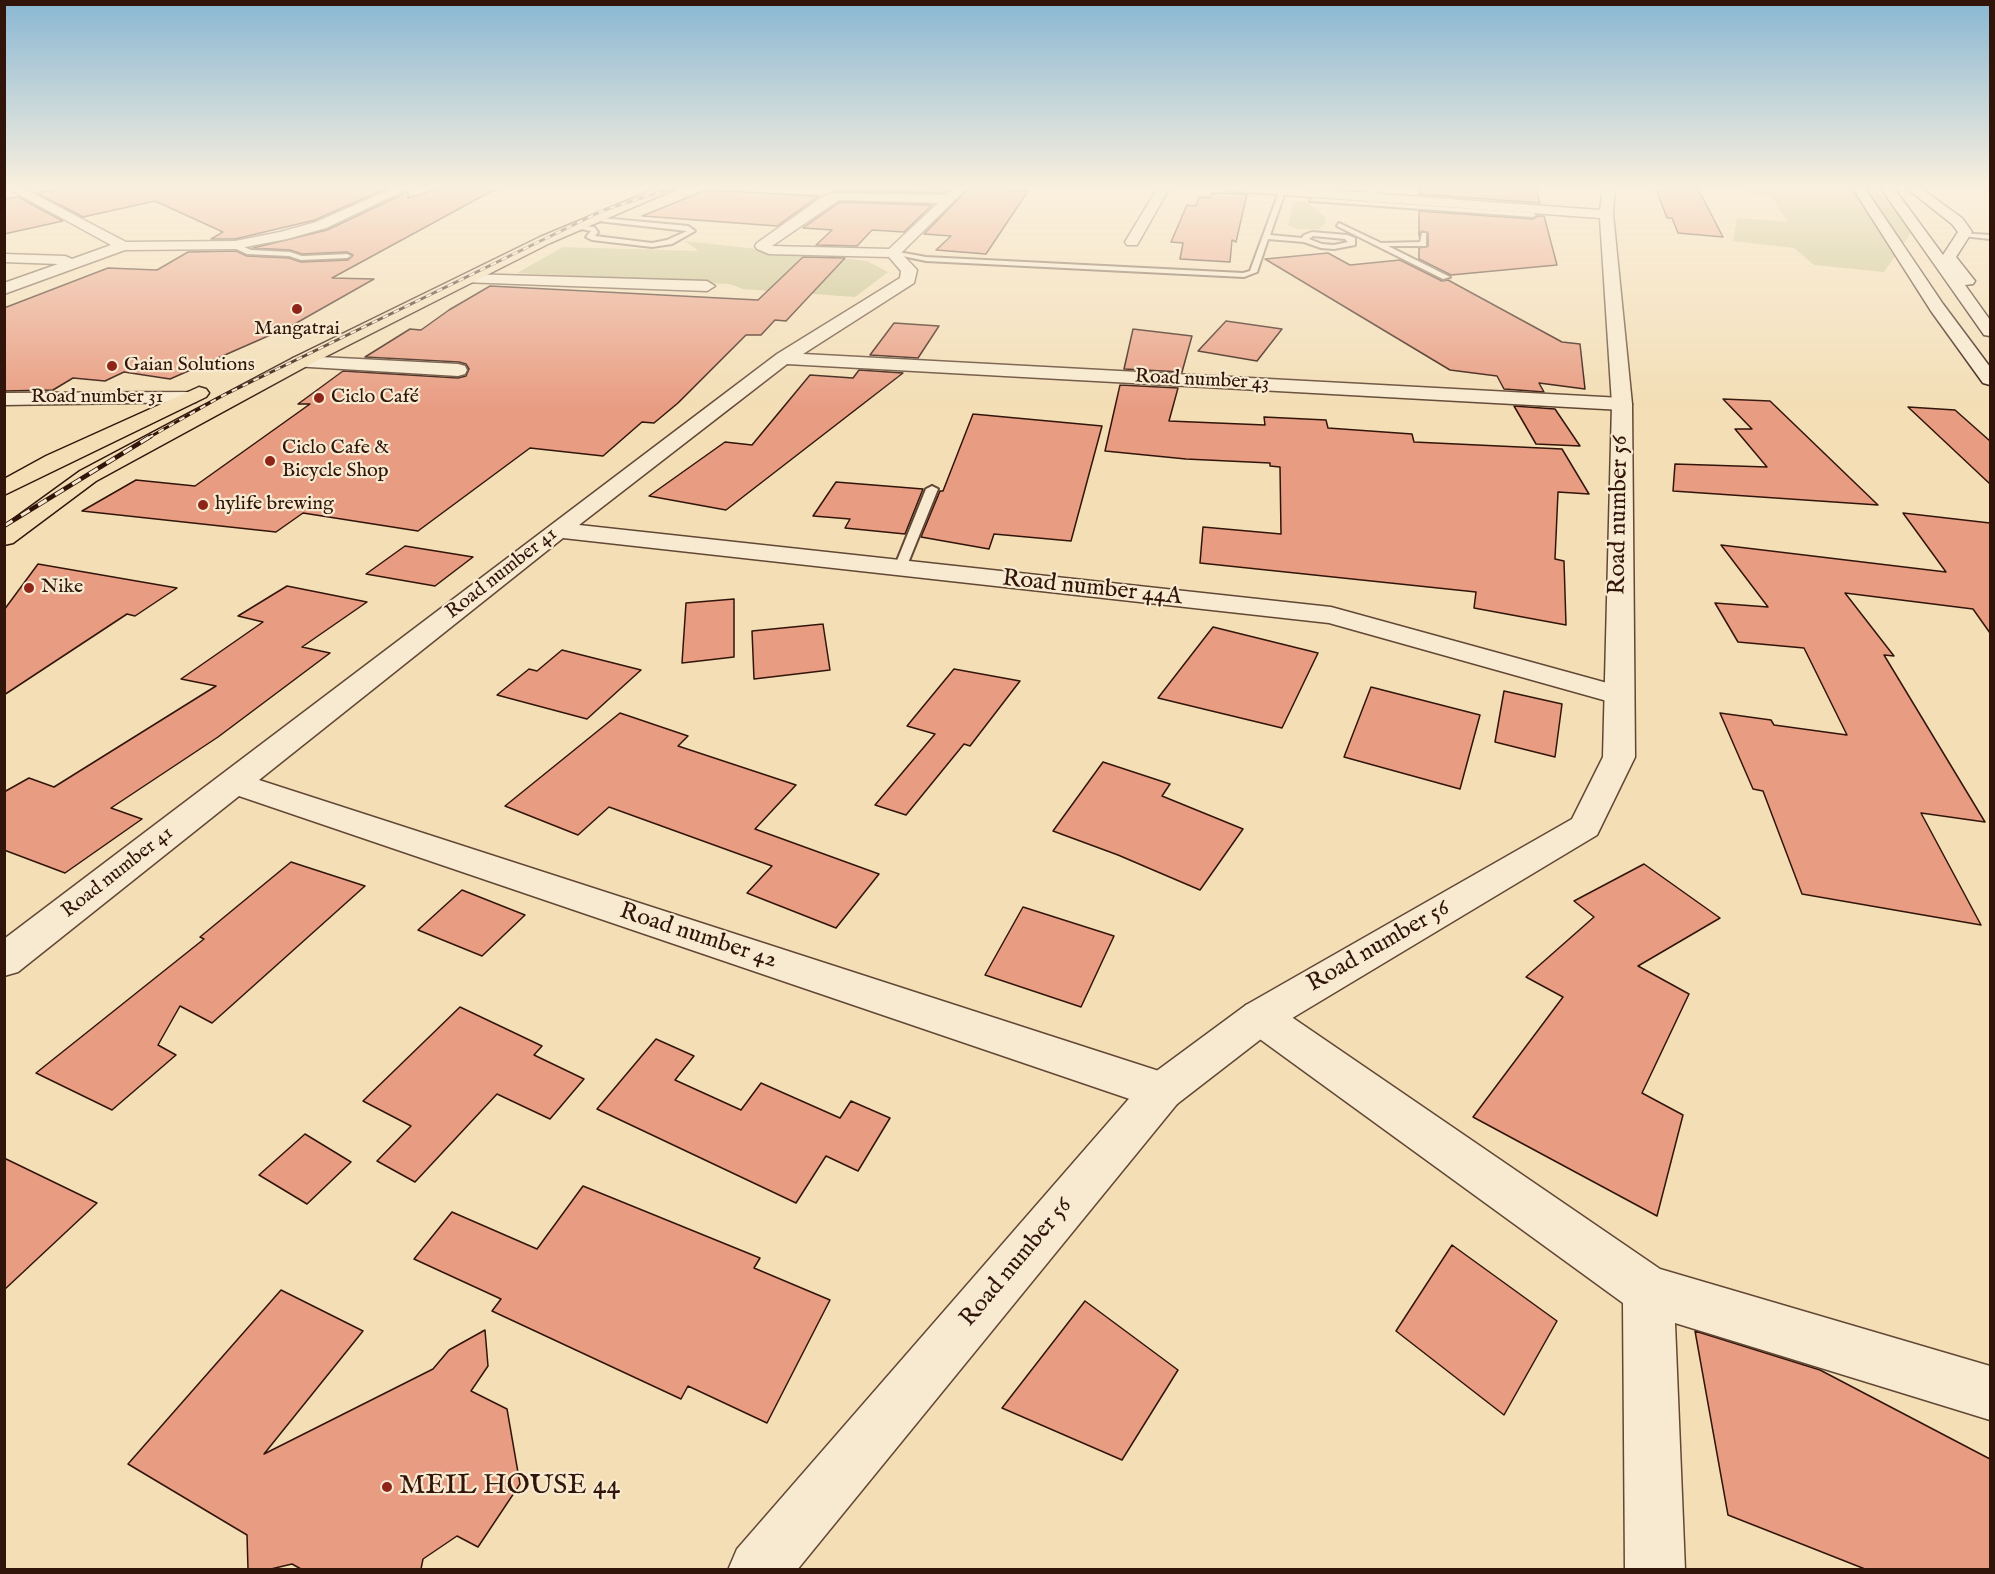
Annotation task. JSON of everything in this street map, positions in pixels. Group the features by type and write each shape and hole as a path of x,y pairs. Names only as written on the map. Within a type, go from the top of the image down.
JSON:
{"main road":[{"path":"4,538 88,476 387,300 471,260"},
{"path":"297,354 418,304 508,260"},
{"path":"387,300 418,304"},
{"path":"4,488 54,461 210,387"}],"street":[{"path":"68,260 82,261"},
{"name":"Road number 41","path":"4,961 783,357 908,280 909,270 900,260"},
{"name":"Road number 56","path":"758,1569 1162,1092 1260,1017 1585,827 1619,757 1622,404 1612,260"},
{"path":"1906,260 1990,379"},
{"path":"1916,260 1942,301 1990,362"},
{"path":"1939,260 1990,331"},
{"path":"1952,260 1985,299 1990,312"},
{"path":"4,289 82,261"},
{"path":"467,279 707,286"},
{"path":"297,354 458,370"},
{"name":"Road number 43","path":"783,357 1622,404"},
{"name":"Road number 31","path":"4,399 189,398"},
{"name":"Road number 44A","path":"558,530 1331,615 1618,695"},
{"name":"Road number 42","path":"234,783 1162,1092"},
{"path":"1260,1017 1648,1290 1990,1393"},
{"path":"1648,1290 1655,1569"}],"lane":[{"path":"953,260 1238,276 1253,272 1257,260"},
{"path":"1412,260 1446,277"},
{"path":"900,568 932,489"}],"shaded area":[{"path":"539,260 862,260 888,272 855,297 743,289 730,284 517,273"},
{"path":"1809,260 1892,260 1884,272 1814,265"}],"building":[{"path":"173,260 364,260 332,278 374,279 291,326 170,379 124,372 105,381 73,378 53,390 4,391 4,308 108,268 157,270"},
{"path":"799,260 843,260 786,321 775,320 761,335 746,335 678,403 654,423 642,422 603,456 530,448 418,531 303,513 276,532 82,511 136,480 195,486 310,404 298,404 343,371 458,378 466,376 469,369 466,364 459,362 365,357 410,329 421,330 449,310 490,286 758,300"},
{"path":"1267,260 1342,260 1350,265 1401,260 1442,281 1448,280 1562,342 1580,344 1585,389 1539,383 1544,392 1504,389 1497,376 1450,370"},
{"path":"1422,260 1556,260 1557,265 1451,275"},
{"path":"1226,321 1282,329 1257,361 1198,351"},
{"path":"894,323 939,326 918,358 870,355"},
{"path":"1133,329 1192,336 1182,372 1124,369"},
{"path":"859,370 903,373 726,510 649,496 725,442 752,445 810,375 853,378"},
{"path":"1120,385 1178,388 1169,421 1265,425 1264,417 1326,420 1328,428 1412,434 1414,442 1562,449 1589,494 1558,492 1555,559 1564,561 1566,625 1474,608 1476,592 1200,563 1203,527 1281,534 1280,467 1270,466 1270,463 1186,459 1105,451"},
{"path":"1723,399 1770,401 1878,505 1673,491 1675,464 1767,467 1735,429 1752,429"},
{"path":"1514,406 1555,409 1580,446 1536,444"},
{"path":"1908,407 1955,410 1990,441 1990,484"},
{"path":"973,414 1102,426 1071,541 994,534 989,549 921,537 940,491 943,491"},
{"path":"836,482 923,489 905,534 845,528 850,519 813,516"},
{"path":"1903,513 1990,523 1990,633 1973,609 1845,593 1894,656 1884,655 1985,822 1921,813 1981,925 1802,894 1763,791 1753,789 1720,713 1771,720 1774,725 1847,735 1804,648 1738,642 1715,603 1768,607 1721,545 1946,572"},
{"path":"405,546 473,557 435,586 366,574"},
{"path":"38,564 177,588 135,616 127,614 4,695 4,610"},
{"path":"287,586 367,602 302,647 330,653 218,737 111,808 142,819 65,873 4,850 4,792 29,778 54,787 216,686 181,679 263,622 238,616"},
{"path":"734,599 734,657 682,663 686,603"},
{"path":"823,624 830,670 754,679 752,631"},
{"path":"1213,627 1318,653 1282,728 1158,698"},
{"path":"562,650 641,670 587,719 497,695 529,669 537,671"},
{"path":"954,669 1020,681 970,746 964,744 906,815 875,805 935,734 907,726"},
{"path":"1371,687 1480,715 1460,789 1344,757"},
{"path":"1504,691 1562,704 1555,757 1495,742"},
{"path":"620,713 688,736 678,746 796,785 755,829 879,874 836,928 747,893 772,866 609,807 578,835 505,806"},
{"path":"1103,762 1170,784 1162,796 1243,829 1200,890 1118,855 1053,831"},
{"path":"291,862 365,886 212,1023 180,1006 158,1045 176,1055 112,1110 36,1073 204,939 200,937"},
{"path":"1644,864 1720,918 1638,966 1689,994 1642,1093 1683,1115 1657,1216 1473,1117 1563,997 1526,977 1594,917 1574,901"},
{"path":"462,890 525,915 482,956 418,930"},
{"path":"1023,907 1114,936 1081,1007 985,975"},
{"path":"460,1007 542,1046 534,1055 584,1079 550,1119 497,1094 415,1182 377,1161 411,1126 363,1101"},
{"path":"656,1039 694,1056 675,1080 741,1110 761,1083 840,1118 851,1101 890,1118 858,1171 826,1156 796,1203 597,1109"},
{"path":"305,1134 351,1162 307,1204 259,1175"},
{"path":"4,1158 97,1203 4,1290"},
{"path":"583,1186 760,1258 754,1268 830,1300 767,1423 688,1386 681,1399 492,1311 501,1299 414,1259 452,1212 537,1249"},
{"path":"1452,1245 1557,1321 1504,1415 1396,1331"},
{"path":"281,1290 363,1331 264,1454 433,1369 449,1350 485,1330 488,1366 471,1391 507,1409 520,1484 478,1547 457,1536 423,1559 421,1569 301,1569 292,1564 271,1569 248,1569 247,1535 128,1464"},
{"path":"1085,1301 1178,1370 1122,1460 1002,1408"},
{"path":"1695,1331 1820,1370 1990,1459 1990,1569 1865,1569 1728,1515"}],"railway":[{"path":"148,438 222,396 500,260"},
{"path":"4,526 151,436"}],"place":[{"name":"Mangatrai","path":"297,309"},
{"name":"Gaian Solutions","path":"112,366"},
{"name":"Ciclo Café","path":"319,398"},
{"name":"Ciclo Cafe & Bicycle Shop","path":"270,461"},
{"name":"hylife brewing","path":"203,505"},
{"name":"Nike","path":"29,588"},
{"name":"MEIL HOUSE 44","path":"387,1487"}]}
